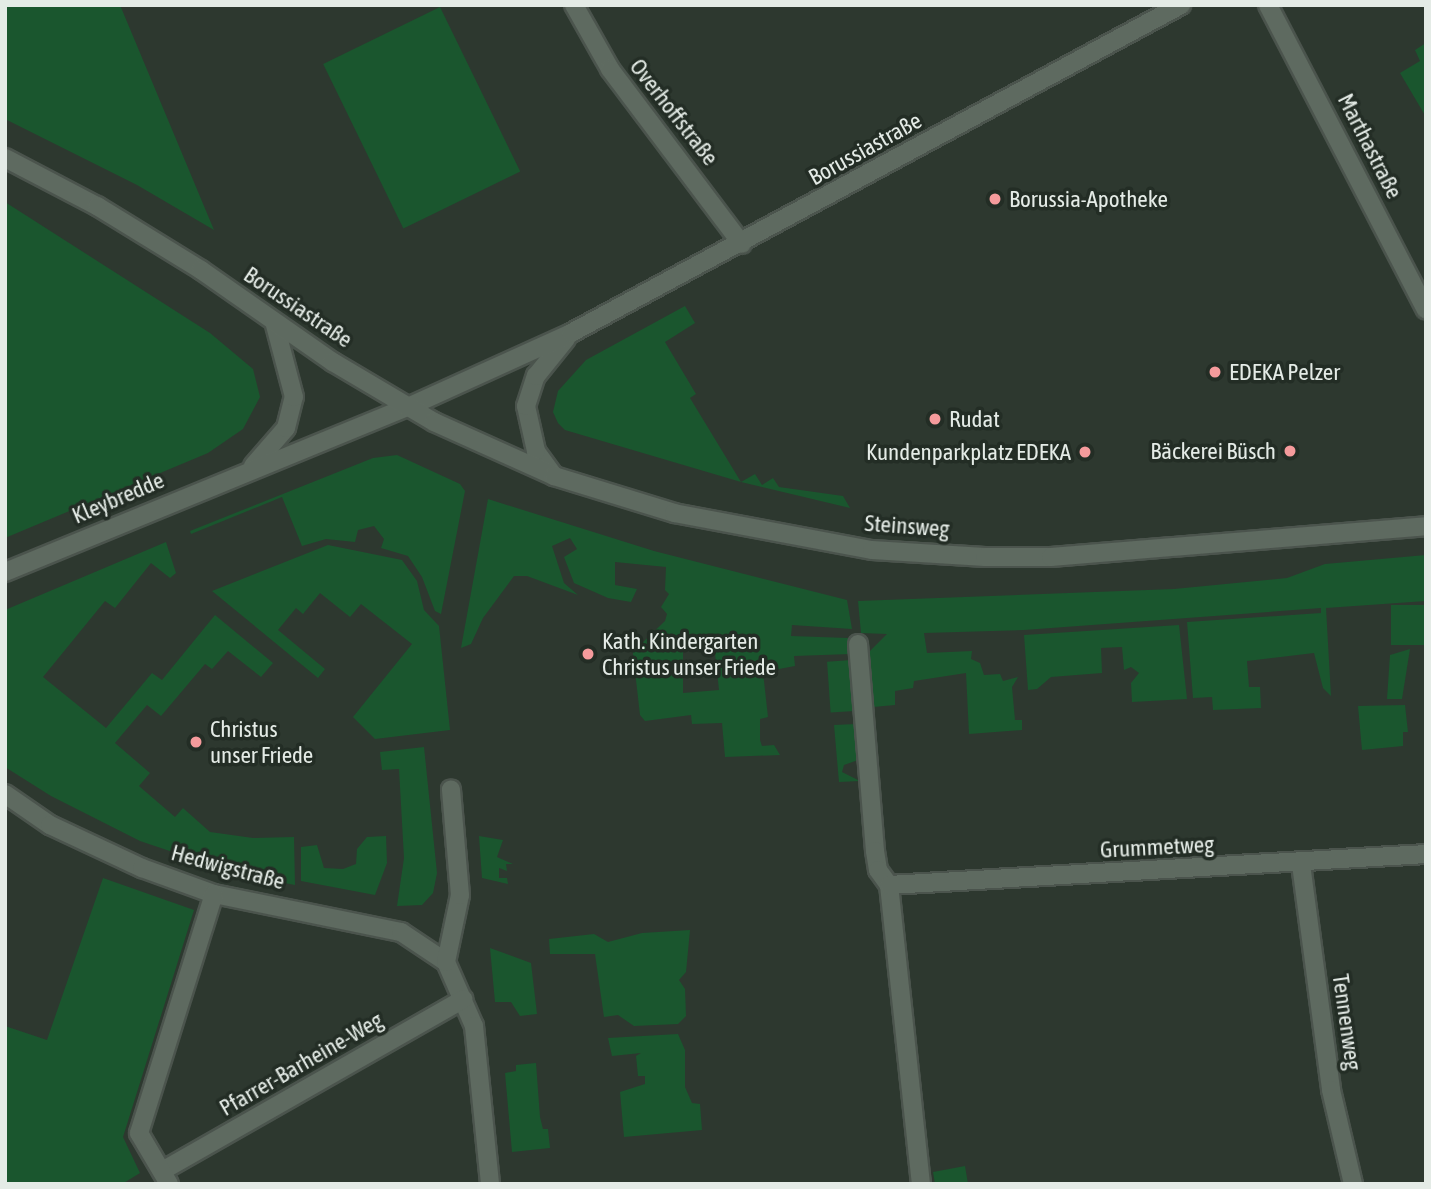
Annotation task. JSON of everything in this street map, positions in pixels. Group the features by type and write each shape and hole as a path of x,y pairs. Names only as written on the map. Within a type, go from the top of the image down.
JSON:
{"street":[{"name":"Overhoffstraße","path":"574,5 610,69 742,244"},
{"name":"Borussiastraße","path":"5,158 97,206 190,263 275,325 408,407 571,333 742,244 1181,5"},
{"name":"Marthastraße","path":"1268,5 1426,310"},
{"name":"Kleybredde","path":"250,469 286,428 295,397 275,325"},
{"name":"Borussiastraße","path":"554,476 536,451 526,406 536,376 571,333"},
{"name":"Kleybredde","path":"5,572 250,469 408,407"},
{"name":"Steinsweg","path":"408,407 554,476 674,513 745,529 872,550 1051,558 1426,526"},
{"path":"858,644 874,851 878,870 890,886 921,1184"},
{"path":"451,789 460,895 446,962 474,1026 490,1184"},
{"name":"Hedwigstraße","path":"5,794 50,825 142,868 215,894 401,932 446,962"},
{"name":"Grummetweg","path":"890,886 1301,864 1426,854"},
{"name":"Tennenweg","path":"1301,864 1331,1090 1353,1184"},
{"name":"Pfarrer-Barheine-Weg","path":"215,894 139,1133 166,1177 463,999"}],"green space":[{"path":"5,5 120,5 214,230 137,185 5,119"},
{"path":"440,7 520,171 403,228 323,64"},
{"path":"1426,43 1426,117 1400,73 1420,61 1415,50"},
{"path":"5,202 210,333 253,369 260,397 243,429 208,453 5,538"},
{"path":"685,306 695,323 665,342 696,394 690,398 741,482 565,430 553,412 558,391 586,360"},
{"path":"397,455 460,484 465,491 441,614 435,611 422,577 408,556 381,548 384,539 374,526 358,530 355,542 326,539 302,546 282,497 191,534 190,531 373,458"},
{"path":"755,474 762,485 773,478 779,487 843,496 850,508 741,482"},
{"path":"488,499 654,551 847,600 852,629 792,625 791,636 848,638 850,654 794,656 795,666 763,672 768,717 760,719 760,740 762,746 774,745 780,755 725,757 722,723 692,724 691,715 645,721 640,715 632,645 641,644 665,621 667,614 661,607 669,594 665,590 666,567 615,562 615,585 637,589 631,602 608,598 574,583 564,557 577,549 570,538 552,546 564,583 578,595 527,576 514,576 483,618 471,644 461,648","holes":["683,644 714,644 719,690 683,693"]},
{"path":"166,542 176,573 170,578 151,563 115,608 105,601 43,677 106,728 152,673 162,680 215,615 273,663 261,677 228,651 212,669 205,664 161,716 147,705 115,743 150,773 139,786 175,817 183,808 210,832 253,838 294,837 295,885 238,874 140,841 51,796 5,767 5,610"},
{"path":"328,545 402,560 417,581 424,610 439,626 450,730 375,739 353,717 412,644 361,604 350,617 320,593 303,614 296,608 278,630 325,669 318,678 212,591"},
{"path":"1426,555 1426,601 1326,608 1331,696 1323,688 1314,653 1247,661 1249,687 1260,687 1261,708 1213,710 1212,697 1193,698 1187,622 1321,613 1321,608 1024,630 924,633 927,653 972,651 971,659 980,663 984,675 1000,674 1003,681 1018,677 1012,687 1015,720 1022,720 1022,730 969,734 966,673 914,681 913,688 895,691 895,705 873,707 869,652 887,634 861,633 858,601 1174,589 1287,578 1325,564"},
{"path":"1391,605 1426,605 1426,645 1391,645"},
{"path":"1179,625 1187,699 1132,702 1131,683 1139,673 1131,667 1124,670 1122,647 1101,648 1102,673 1051,677 1037,689 1028,690 1024,635"},
{"path":"1410,649 1402,699 1387,699 1390,655"},
{"path":"851,660 855,711 831,713 827,662"},
{"path":"1405,705 1408,732 1403,732 1403,746 1362,750 1358,706"},
{"path":"856,724 858,760 844,765 842,772 860,781 839,782 834,725"},
{"path":"424,747 437,873 433,893 422,905 397,906 404,858 399,769 382,770 380,752"},
{"path":"386,836 387,863 375,895 301,881 301,847 317,845 324,868 343,869 356,864 357,849 367,837"},
{"path":"479,836 503,840 497,857 513,864 506,864 507,871 499,868 499,878 507,878 508,884 482,878"},
{"path":"103,878 194,910 123,1137 140,1173 122,1184 5,1184 5,1026 47,1040"},
{"path":"690,930 686,972 679,980 685,989 686,1016 678,1024 634,1026 618,1015 604,1017 595,954 550,954 549,939 594,934 608,942 642,933"},
{"path":"490,948 531,963 537,1014 520,1016 511,1002 495,1002"},
{"path":"678,1034 685,1050 685,1087 692,1103 700,1104 702,1130 624,1137 620,1092 645,1084 645,1076 638,1076 636,1056 641,1053 612,1056 608,1038"},
{"path":"536,1063 540,1117 543,1129 548,1129 550,1148 512,1152 505,1073 516,1071 516,1065"},
{"path":"965,1166 968,1184 935,1184 933,1172"}],"place":[{"name":"Borussia-Apotheke","path":"995,199"},
{"name":"EDEKA Pelzer","path":"1215,372"},
{"name":"Rudat","path":"935,419"},
{"name":"Bäckerei Büsch","path":"1290,451"},
{"name":"Kundenparkplatz EDEKA","path":"1085,452"},
{"name":"Kath. Kindergarten Christus unser Friede","path":"588,654"},
{"name":"Christus unser Friede","path":"196,742"}]}
